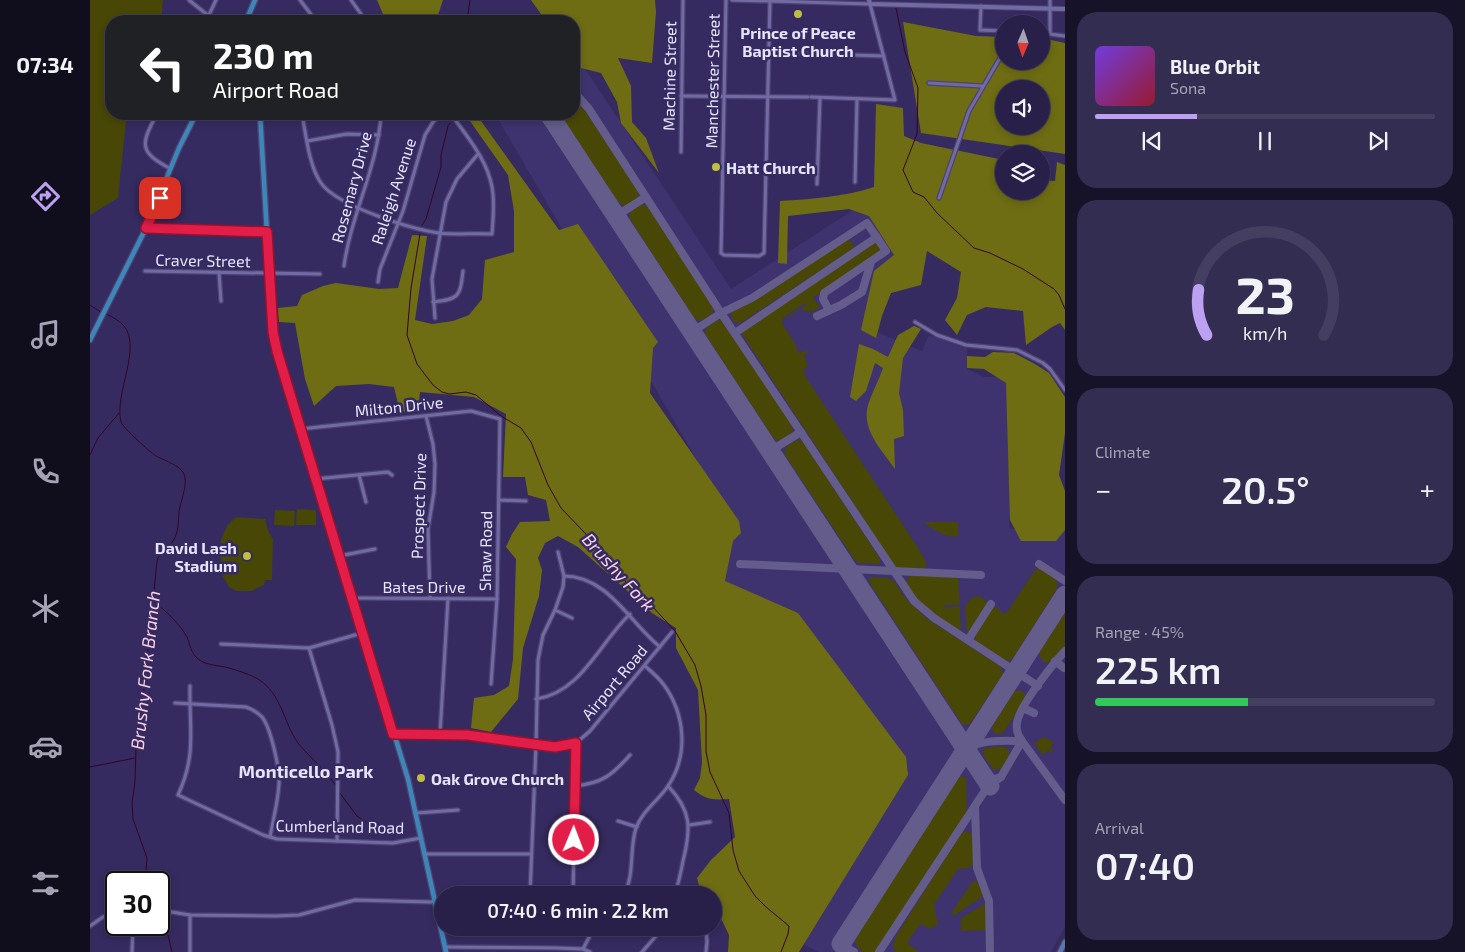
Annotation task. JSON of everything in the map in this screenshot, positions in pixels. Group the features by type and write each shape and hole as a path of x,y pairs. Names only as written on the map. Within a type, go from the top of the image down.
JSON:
{"main road":[{"path":"249,15 255,0"},
{"path":"90,338 146,228 179,148 193,120"},
{"path":"260,120 275,343 408,779 434,902"},
{"path":"442,936 446,950"},
{"path":"1060,952 1065,942"}],"street":[{"path":"189,0 208,15"},
{"path":"209,15 216,0"},
{"path":"300,0 311,15"},
{"path":"351,0 362,15"},
{"name":"Machine Street","path":"681,152 683,0"},
{"name":"Manchester Street","path":"726,0 721,253 724,255 759,256 764,253 768,98"},
{"path":"732,0 930,3 1065,9"},
{"path":"1050,0 1050,15"},
{"path":"768,98 770,1"},
{"path":"681,96 895,100 869,2"},
{"path":"978,5 980,30 995,31"},
{"path":"1050,34 1065,36"},
{"path":"769,53 813,54"},
{"path":"820,54 884,56"},
{"path":"940,198 969,111 995,65"},
{"path":"929,83 982,86"},
{"path":"817,184 820,98"},
{"path":"855,182 857,99"},
{"path":"154,120 145,140 146,148 154,160 171,169"},
{"path":"303,120 315,173 324,187 337,198 399,224 440,233 492,234 492,188 488,172 455,120"},
{"name":"Rosemary Drive","path":"344,266 349,238 370,175 380,120"},
{"name":"Raleigh Avenue","path":"378,282 380,269 399,224 425,135 435,120"},
{"path":"308,142 347,134 379,135"},
{"path":"435,318 432,302 432,279 446,202 460,174 478,154"},
{"path":"146,228 267,232"},
{"name":"Craver Street","path":"145,271 320,274"},
{"path":"432,302 455,298 460,291 463,271"},
{"path":"219,272 221,301"},
{"path":"915,322 937,335 958,343 1017,350 1043,363 1054,374 1065,390"},
{"name":"Milton Drive","path":"300,429 471,411 500,419"},
{"name":"Prospect Drive","path":"426,416 433,444 435,464 434,492 428,529 430,598"},
{"name":"Shaw Road","path":"491,684 497,599 500,419"},
{"path":"315,479 388,472 392,475"},
{"path":"358,475 366,502"},
{"path":"498,500 526,500"},
{"path":"339,556 375,548"},
{"path":"530,886 536,699 541,641 563,587 564,576 558,552"},
{"path":"564,576 574,576 592,583 630,614 640,628 660,647"},
{"name":"Bates Drive","path":"352,598 497,599"},
{"path":"440,734 448,598"},
{"path":"555,610 572,618"},
{"path":"536,699 555,694 567,686 594,656 616,627 630,614"},
{"name":"Airport Road","path":"576,743 590,731 672,632"},
{"path":"221,644 309,648 362,633"},
{"path":"309,648 338,752 337,841"},
{"path":"627,886 632,847 637,827 647,809 668,786 677,768 681,753 681,723 676,705 660,680 645,666"},
{"path":"190,686 190,704"},
{"path":"175,703 246,707 257,713 265,722 279,775 279,792 270,837"},
{"name":"Cumberland Road","path":"190,704 192,741 190,759 185,779 178,795 270,837 393,843 421,838"},
{"path":"393,734 467,735 560,747 576,743 573,886"},
{"path":"575,786 605,779 630,755"},
{"path":"668,786 683,806 689,825 688,843 677,886"},
{"path":"416,813 458,810"},
{"path":"618,821 637,827"},
{"path":"689,825 710,822"},
{"path":"424,854 531,854"},
{"path":"170,911 190,914 288,916 356,900 434,902"},
{"path":"190,914 190,952"},
{"path":"90,926 105,916"},
{"path":"132,952 133,936"},
{"path":"583,949 590,936"},
{"path":"642,952 656,936"},
{"path":"706,952 707,936"},
{"path":"446,950 583,949 590,952"}],"shaded area":[{"path":"90,0 163,0 162,15 105,15 105,120 126,120 118,198 90,215"},
{"path":"377,0 443,0 438,15 383,15"},
{"path":"531,0 655,0 656,12 652,63 618,58 631,86 632,122 646,138 659,173 621,123 617,102 601,73 580,68 580,15 542,15"},
{"path":"903,22 976,36 995,37 995,70 1050,70 1050,40 1065,43 1065,154 1050,152 1050,145 1003,145 921,133"},
{"path":"580,61 731,289 867,201 896,260 874,331 922,351 929,335 967,348 967,369 984,377 1001,377 1006,383 1008,397 1009,528 1052,537 1065,521 1065,927 1051,952 818,952 804,944 908,775 751,613 705,571 728,513 499,120 580,120"},
{"path":"876,104 903,108 904,136 921,143 995,158 995,200 1050,200 1050,181 1055,181 1057,162 1065,165 1065,330 1060,323 1026,345 1023,311 986,307 967,315 957,335 945,320 957,298 961,272 927,251 921,285 891,293 876,338 861,330 874,271 894,255 869,216 849,209 788,216 787,264 778,263 780,201 839,195 874,187"},
{"path":"580,105 638,190 636,200 625,206 618,202 564,120 580,120"},
{"path":"469,120 480,120 559,230 578,224 658,342 653,348 650,393 739,521 741,533 733,541 725,581 798,613 906,757 908,775 799,952 728,952 729,935 722,920 722,886 699,886 697,878 711,860 735,837 729,799 710,799 694,790 700,778 702,762 698,690 676,648 676,628 652,613 578,547 558,536 545,543 538,558 542,570 539,596 523,648 518,699 491,732 471,728 474,698 494,695 509,686 513,659 516,559 506,547 520,522 550,521 546,500 528,495 525,477 503,477 506,414 474,397 420,392 418,411 400,412 394,387 369,384 336,386 314,406 305,379 295,323 279,322 278,308 297,306 302,295 323,286 336,283 379,289 398,288 412,235 427,236 415,320 432,324 453,321 469,315 482,299 485,260 514,252 514,211 508,175"},
{"path":"643,204 649,208 714,306 712,314 701,321 694,318 630,219 631,211"},
{"path":"846,240 852,242 854,248 742,322 736,323 733,321 731,314 734,309 761,297"},
{"path":"873,242 880,245 881,251 878,255 813,298 820,307 813,312 809,311 810,314 807,310 803,312 802,308 806,305 805,303 781,319 798,311 782,321 782,323 799,353 807,350 808,352 804,355 808,365 804,370 805,376 920,551 926,562 925,569 900,570 895,566 742,334 742,330 747,325"},
{"path":"720,320 724,322 792,424 792,432 781,441 774,439 705,334 706,328"},
{"path":"914,326 921,329 903,358 899,393 903,410 904,436 894,439 895,469 874,439 867,423 868,405 883,368 875,363 866,391 856,401 850,397 859,344 888,357 898,335"},
{"path":"993,352 1014,353 1035,364 1049,373 1065,397 1065,433 1059,475 1065,491 1065,530 1056,541 1021,541 1010,520 1006,383 984,369 967,368 967,356 985,357"},
{"path":"799,440 803,442 880,559 880,564 858,563 854,559 785,455 785,449 791,443"},
{"path":"297,509 316,510 316,525 296,525"},
{"path":"275,510 295,511 294,526 274,525"},
{"name":"David Lash Stadium","path":"236,517 265,519 268,531 273,539 272,580 265,580 264,585 251,591 237,591 229,587 221,573 221,540 227,526"},
{"path":"924,522 958,522 958,536 945,535"},
{"path":"1040,568 1055,578 1057,589 1013,658 1008,661 1005,660 976,641 975,635 992,607 1006,614 1035,570"},
{"path":"914,575 958,577 960,604 943,606 947,609 960,606 961,630 938,617 915,596 906,583 908,577"},
{"path":"870,577 889,578 894,581 905,598 926,618 1001,667 1003,674 969,725 962,724 869,582"},
{"path":"979,596 988,604 971,630 967,632 965,607 971,598"},
{"path":"1065,613 1065,646 1049,662 1043,662 1039,653"},
{"path":"1019,690 1025,693 1025,700 1003,733 996,734 992,730 993,725 1015,691"},
{"path":"1043,737 1054,742 1050,749 1054,750 1050,753 1048,750 1043,755 1035,745"},
{"path":"1003,746 1009,750 1009,756 1001,769 994,770 984,757 984,748"},
{"path":"960,776 965,777 966,780 967,814 878,950 876,952 863,952 856,945 856,938"},
{"path":"966,831 971,833 974,838 974,864 968,868 958,869 934,905 938,924 930,929 920,924 907,943 919,952 896,952 893,947 895,938 960,835"},
{"path":"973,881 979,883 982,897 953,916 952,912"},
{"path":"985,904 986,930 961,931 961,918"}],"waterway":[{"name":"Brushy Fork","path":"468,15 470,0"},
{"path":"896,8 905,52 918,88 917,134 903,170 913,192 924,197 937,213 974,248 990,253 1023,269 1054,289 1065,309"},
{"name":"Brushy Fork","path":"422,225 426,219 441,167 441,155 450,123"},
{"name":"Brushy Fork","path":"420,234 411,288 407,335 417,364 433,385 442,392 449,394 466,392 476,395 501,416 521,428 531,442 548,485 561,508 603,552 629,586 652,606 675,631 695,665 701,686 706,715 706,751 710,772 729,813 733,850 739,871 755,896 789,926 781,952"},
{"name":"Brushy Fork Branch","path":"90,305 102,313"},
{"name":"Brushy Fork Branch","path":"106,314 122,324 129,335 129,359 121,398 121,422 153,454 178,467 185,478 176,534 173,541 157,561 136,748 132,803 133,819 147,858 146,871"},
{"path":"90,455 98,438 119,413"},
{"path":"153,601 180,627 187,637 193,654 200,661 244,673 266,685 277,700 298,743 336,786"},
{"path":"90,767 135,758"},
{"path":"339,792 357,816 366,822"},
{"name":"Brushy Fork Branch","path":"168,936 172,952"}],"taxiway":[{"path":"580,99 589,109 721,313 914,601 934,618 1038,686"},
{"path":"616,216 646,197"},
{"path":"692,332 721,313 752,298 867,223 886,251 824,293 823,299 829,310"},
{"path":"735,333 877,237"},
{"path":"817,316 841,305 862,292 871,262"},
{"path":"770,451 801,432"},
{"path":"740,564 981,575"},
{"path":"1039,564 1065,581"},
{"path":"968,640 991,604"},
{"path":"879,952 986,789 1001,777 1022,741 1018,733 1017,723 1024,706 1045,675 1065,651"},
{"path":"1055,661 1064,668"},
{"path":"1023,708 1034,713"},
{"path":"953,729 971,742 978,742"},
{"path":"966,749 987,742 1022,741 1065,800"},
{"path":"982,774 994,779 1001,777"},
{"path":"975,807 977,868 989,901 990,952"},
{"path":"841,944 854,952"}],"runway":[{"path":"553,120 990,786"},
{"path":"841,944 1065,595"}],"place":[{"name":"Prince of Peace Baptist Church","path":"798,14"},
{"name":"Hatt Church","path":"716,167"},
{"name":"David Lash Stadium","path":"247,556"},
{"name":"Oak Grove Church","path":"421,778"}],"district":[{"name":"Monticello Park","path":"306,771"}],"route":[{"path":"160,198 146,228 267,232 273,332 277,351 393,734 467,735 555,747 576,743 574,840"}]}
